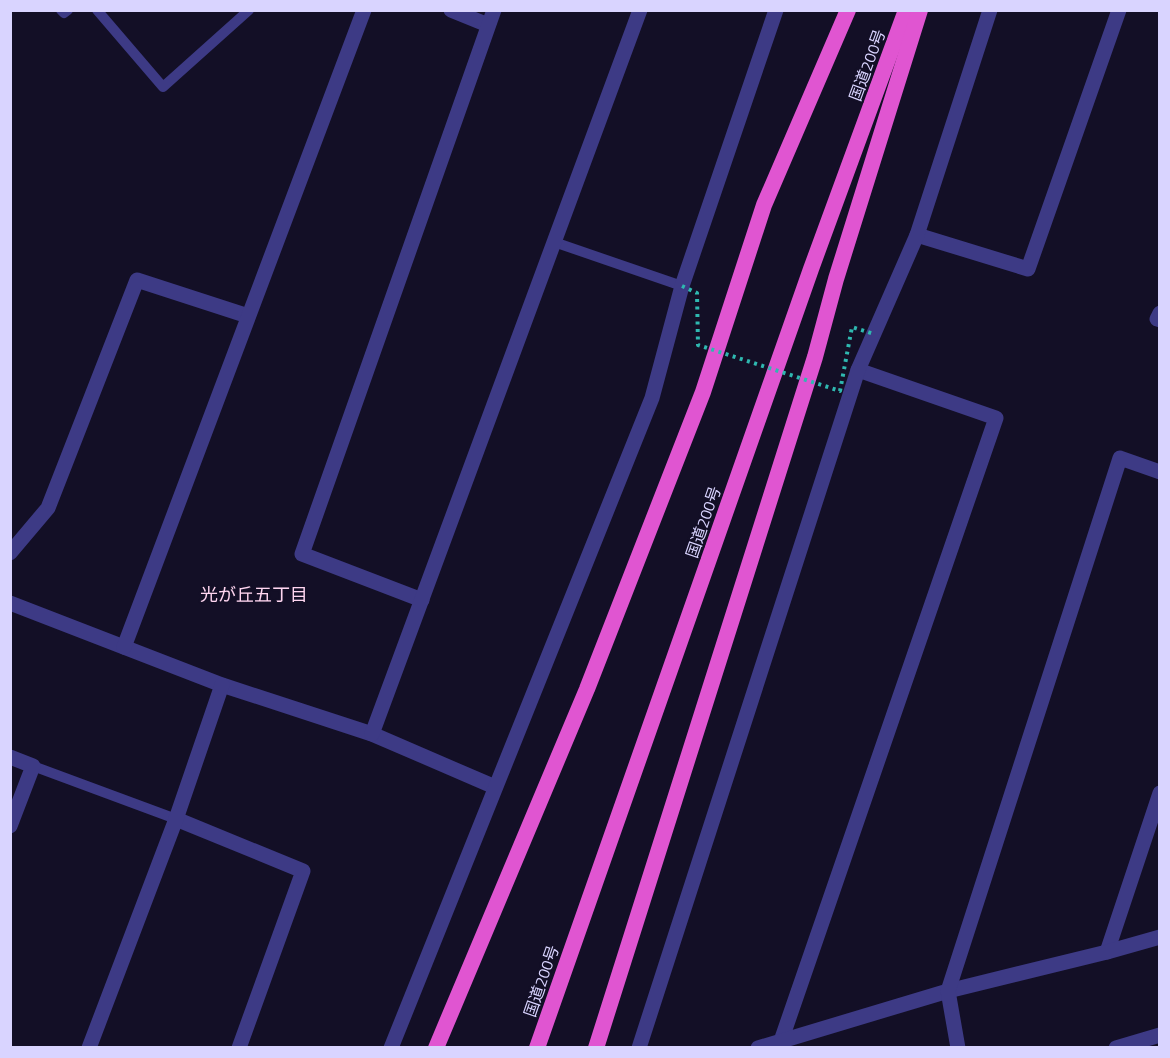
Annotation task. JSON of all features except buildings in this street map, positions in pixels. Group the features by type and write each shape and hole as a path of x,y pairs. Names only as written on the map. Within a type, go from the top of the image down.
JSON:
{"highway":[{"path":"436,1047 587,689 703,392 764,205 848,10"},
{"name":"国道200号","path":"537,1047 807,281 906,10"},
{"path":"596,1047 815,357 836,279 920,10"}],"street":[{"path":"124,647 364,10"},
{"path":"422,600 302,554 491,18 451,10"},
{"path":"372,734 640,10"},
{"path":"391,1047 652,398 682,286 776,10"},
{"path":"639,1047 858,370 917,236 990,10"},
{"path":"917,236 1028,269 1119,10"},
{"path":"10,553 48,508 137,280 248,316"},
{"path":"1160,313 1157,319 1160,320"},
{"path":"781,1041 996,418 858,370"},
{"path":"958,1047 948,991 1120,459 1160,472"},
{"path":"10,603 222,685 372,734 495,787"},
{"path":"89,1047 176,819 222,685"},
{"path":"10,757 33,766 10,826"},
{"path":"1107,952 1160,793"},
{"path":"176,819 303,871 239,1047"},
{"path":"758,1047 948,991 1160,937"},
{"path":"1116,1047 1160,1035"}],"lane":[{"path":"61,10 64,13 68,10"},
{"path":"98,10 162,87 249,10"},
{"path":"554,242 682,286"},
{"path":"33,766 176,819"}],"path":[{"path":"682,286 697,293 698,345 840,391 852,327 874,334"}],"district":[{"name":"光が丘五丁目","path":"254,594"}]}
